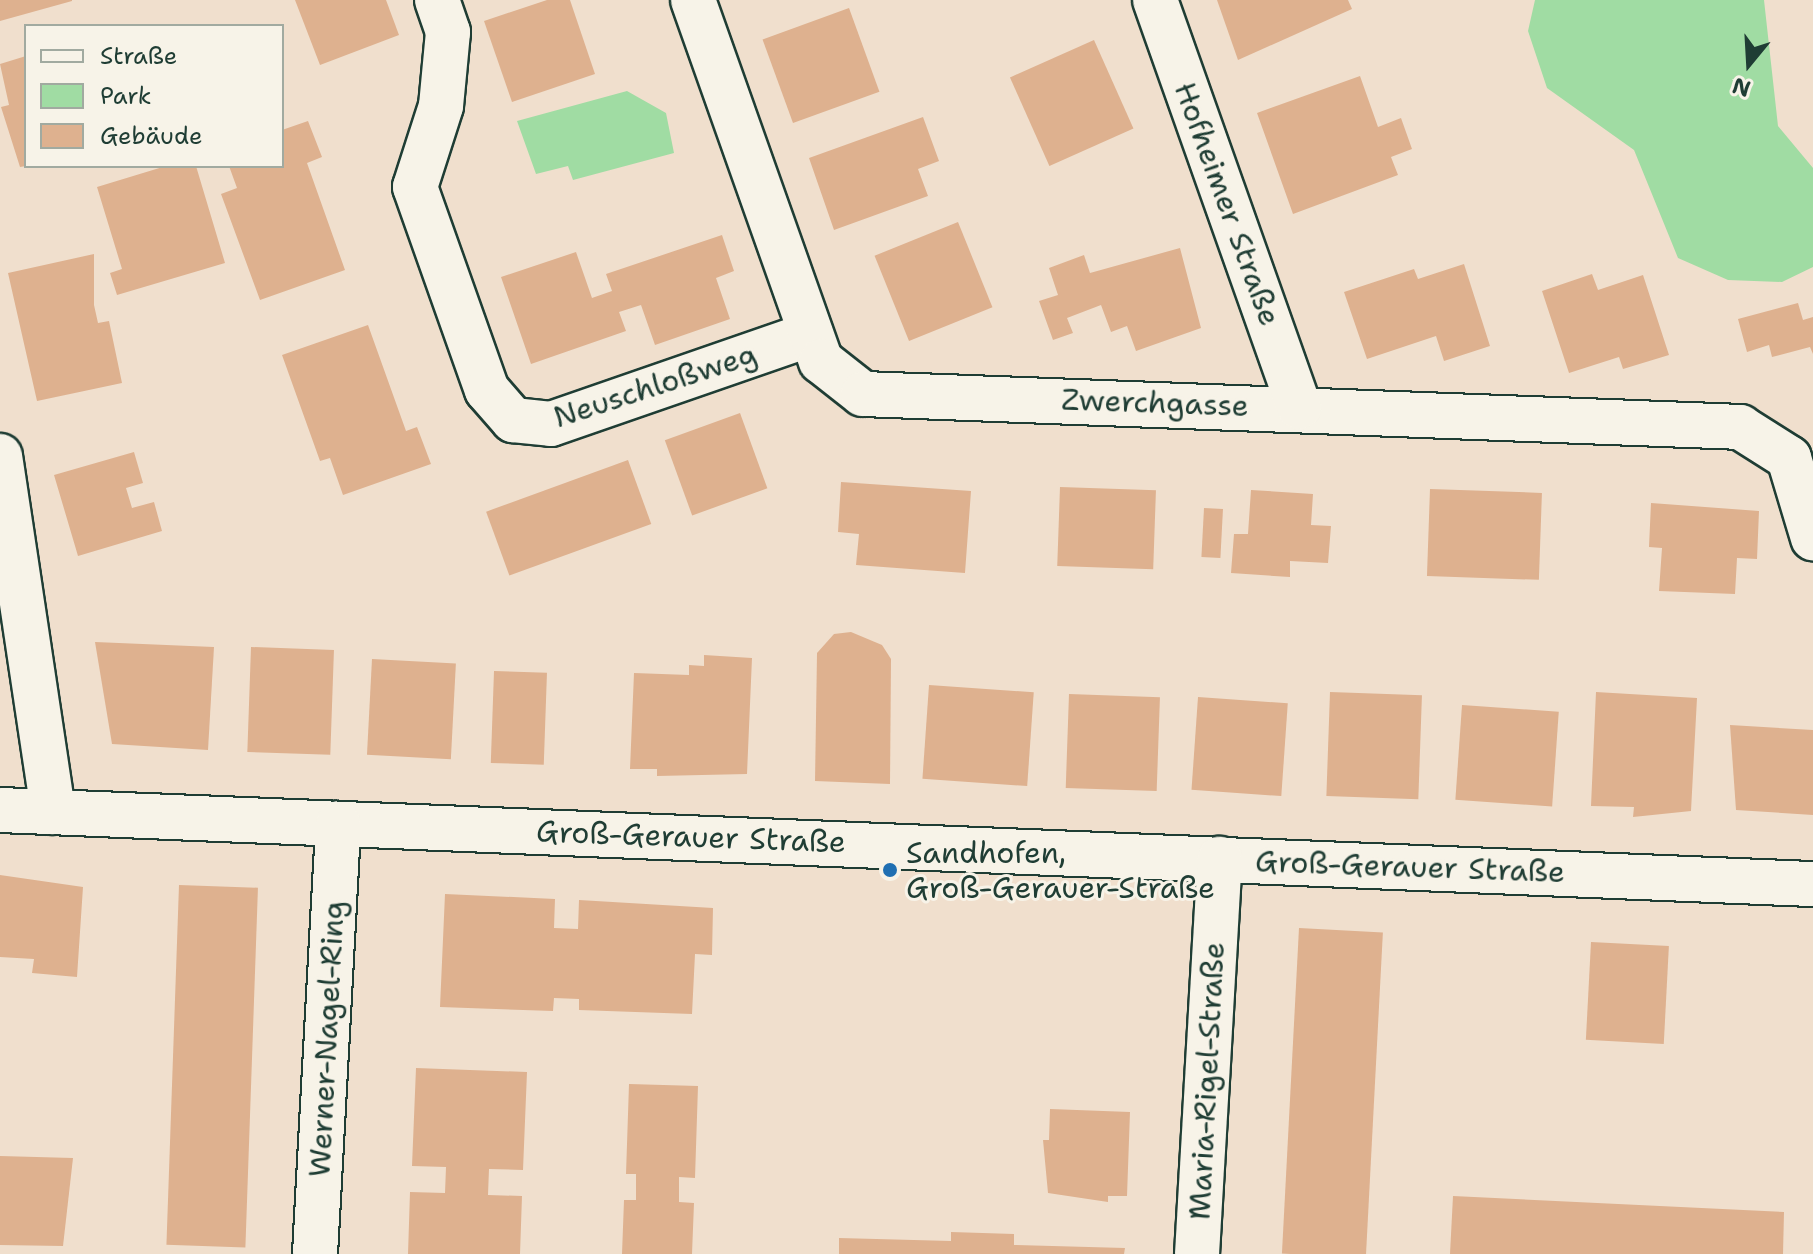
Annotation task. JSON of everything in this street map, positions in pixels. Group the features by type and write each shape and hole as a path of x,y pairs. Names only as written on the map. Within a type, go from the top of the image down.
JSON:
{"street":[{"name":"Neuschloßweg","path":"437,0 448,32 441,106 415,187 487,390 513,420 551,424 811,334"},
{"name":"Zwerchgasse","path":"693,0 821,361 863,394 1299,407 1740,427 1789,458 1813,538"},
{"name":"Hofheimer Straße","path":"1155,0 1299,407"},
{"path":"0,456 53,812"},
{"name":"Groß-Gerauer Straße","path":"0,810 1813,884"},
{"name":"Werner-Nagel-Ring","path":"315,1254 338,824"},
{"name":"Maria-Rigel-Straße","path":"1197,1254 1220,859"}],"green space":[{"path":"1535,0 1764,0 1778,126 1813,168 1813,267 1782,282 1728,280 1678,258 1634,150 1547,88 1528,31"},
{"path":"627,91 666,113 674,153 573,180 568,166 536,174 517,121"}],"building":[{"path":"0,0 72,0 72,1 0,21"},
{"path":"295,0 386,0 399,35 320,65"},
{"path":"547,0 570,0 595,74 512,102 484,21"},
{"path":"1217,0 1348,0 1352,9 1238,60"},
{"path":"849,8 879,92 793,123 763,39"},
{"path":"1094,40 1133,129 1049,166 1010,77"},
{"path":"24,57 24,166 20,167 1,107 9,105 0,64"},
{"path":"1360,76 1378,127 1401,118 1412,149 1391,157 1398,175 1293,214 1257,113"},
{"path":"923,117 939,161 918,169 928,196 834,230 809,158"},
{"path":"308,121 322,157 307,163 345,270 260,300 221,194 237,188 230,168 284,168 284,129"},
{"path":"159,168 197,168 225,263 117,295 110,273 122,269 97,187"},
{"path":"958,222 992,307 909,341 875,256"},
{"path":"722,235 734,271 716,278 730,319 655,345 641,305 619,312 626,331 531,364 501,277 576,252 592,298 612,291 606,274"},
{"path":"1180,248 1201,328 1136,351 1127,326 1111,332 1101,305 1067,318 1073,333 1053,340 1039,301 1058,295 1049,268 1084,255 1090,273"},
{"path":"94,254 94,305 98,323 109,321 122,383 37,401 8,273"},
{"path":"1464,264 1490,346 1444,361 1436,336 1367,359 1344,292 1414,269 1418,279"},
{"path":"1592,274 1598,290 1643,275 1669,355 1623,369 1619,357 1569,373 1542,291"},
{"path":"1798,303 1803,320 1813,317 1813,354 1810,347 1772,357 1769,345 1747,352 1738,319"},
{"path":"368,325 406,431 417,427 431,464 343,495 330,458 320,461 282,355"},
{"path":"740,413 767,488 692,516 665,440"},
{"path":"134,452 143,483 126,488 132,508 154,502 162,531 78,556 54,475"},
{"path":"628,460 651,524 509,576 486,512"},
{"path":"841,482 971,491 965,573 856,565 859,534 838,532"},
{"path":"1060,487 1156,490 1153,569 1057,566"},
{"path":"1430,489 1542,493 1539,580 1427,576"},
{"path":"1251,490 1313,494 1311,525 1331,526 1328,563 1290,561 1290,577 1231,573 1234,534 1248,534"},
{"path":"1651,503 1759,511 1757,559 1737,558 1735,594 1659,591 1662,548 1649,547"},
{"path":"1204,508 1223,509 1220,558 1201,557"},
{"path":"851,632 882,645 891,659 890,784 815,781 817,653 834,634"},
{"path":"95,642 214,647 208,750 112,744"},
{"path":"251,647 334,650 330,755 247,752"},
{"path":"704,655 752,658 747,774 657,776 657,769 630,769 634,673 689,675 689,665 704,666"},
{"path":"372,659 456,663 451,759 367,755"},
{"path":"494,671 547,673 544,765 491,763"},
{"path":"929,685 1034,692 1027,786 922,779"},
{"path":"1330,692 1422,695 1418,799 1326,796"},
{"path":"1596,692 1697,698 1691,811 1633,817 1634,807 1591,806"},
{"path":"1069,694 1160,697 1157,791 1066,788"},
{"path":"1198,697 1288,703 1281,796 1192,790"},
{"path":"1462,705 1559,712 1552,807 1455,800"},
{"path":"1730,725 1813,730 1813,815 1736,810"},
{"path":"0,875 83,887 77,977 32,973 34,959 0,957"},
{"path":"179,885 258,888 245,1248 166,1245"},
{"path":"445,894 555,899 554,928 578,929 579,900 713,908 712,955 695,954 692,1014 579,1010 579,999 554,998 553,1011 440,1007"},
{"path":"1299,928 1383,932 1366,1254 1282,1254"},
{"path":"1591,942 1669,946 1664,1044 1586,1040"},
{"path":"416,1068 527,1072 523,1170 489,1169 488,1195 522,1196 520,1254 408,1254 410,1192 445,1193 446,1167 412,1166"},
{"path":"629,1084 698,1086 695,1178 679,1177 679,1202 694,1203 692,1254 622,1254 624,1200 636,1200 636,1174 626,1174"},
{"path":"1050,1109 1130,1112 1127,1196 1108,1196 1108,1202 1048,1193 1043,1140 1049,1140"},
{"path":"0,1156 73,1158 63,1246 0,1245"},
{"path":"1453,1196 1784,1212 1783,1254 1450,1254"},
{"path":"951,1232 1014,1234 1014,1245 1125,1248 1124,1254 839,1254 839,1238 951,1241"}],"place":[{"name":"Sandhofen, Groß-Gerauer-Straße","path":"890,870"}]}
